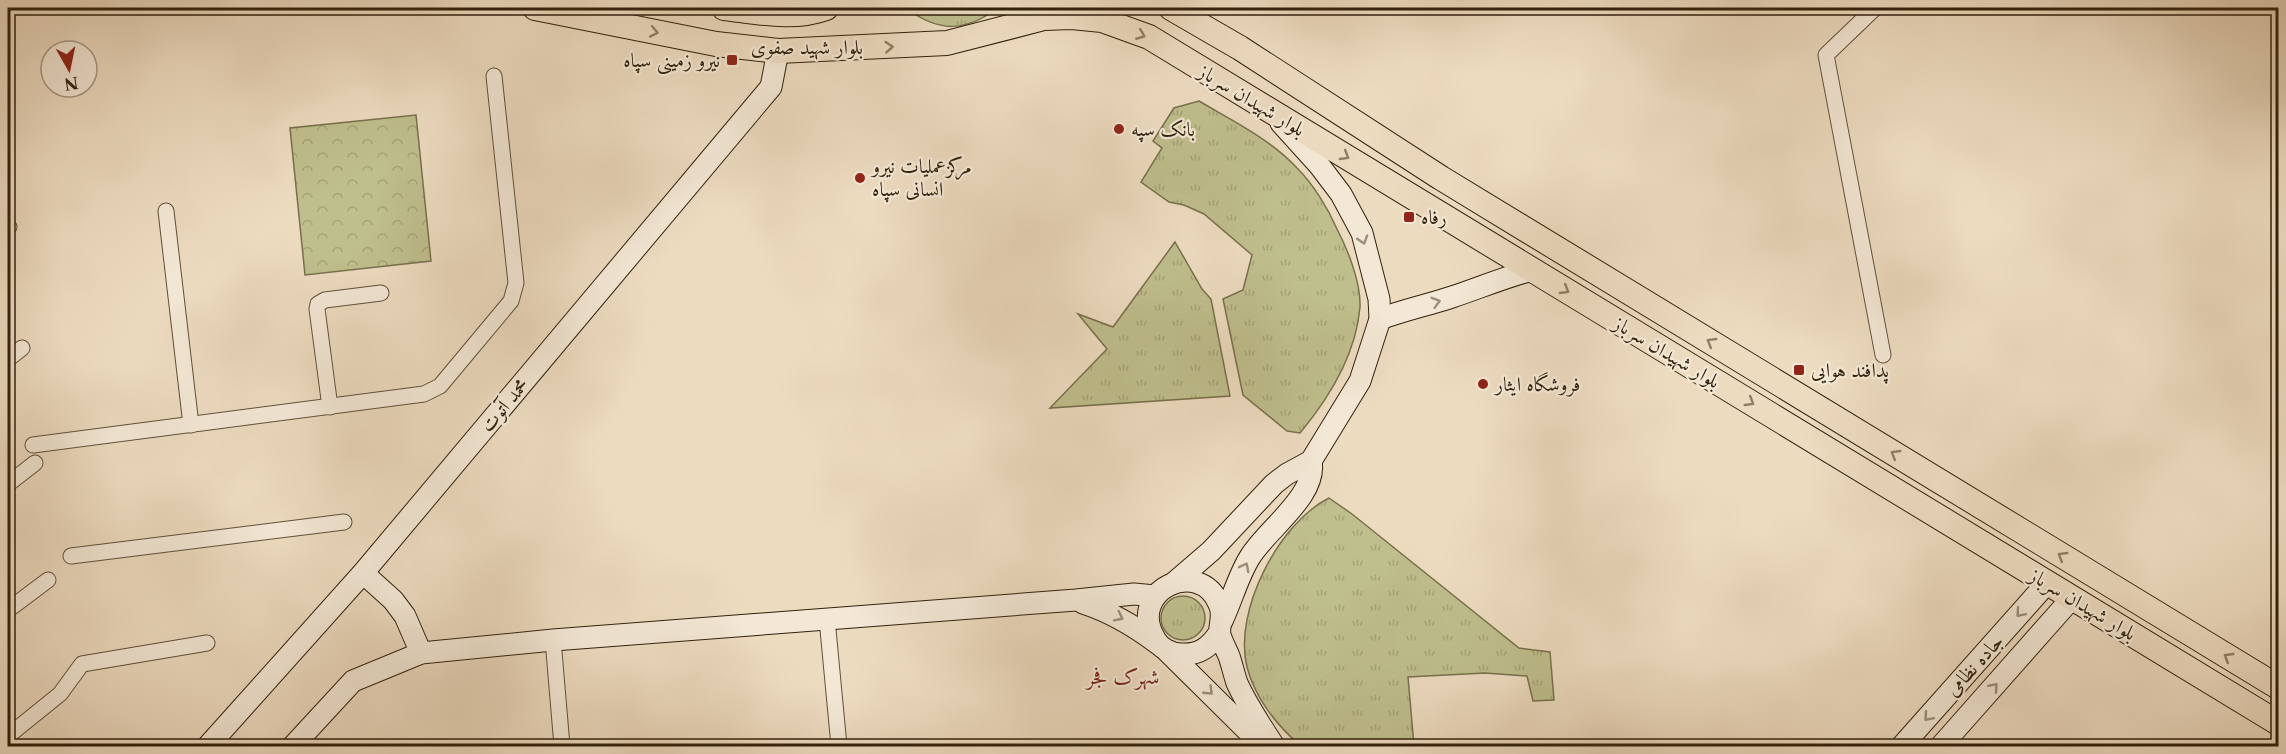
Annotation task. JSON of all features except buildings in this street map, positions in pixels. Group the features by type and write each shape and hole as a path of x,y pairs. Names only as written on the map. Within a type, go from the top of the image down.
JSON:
{"main road":[{"name":"بلوار شهید صفوی","path":"535,8 716,44 778,51 947,43 1044,18"},
{"name":"بلوار شهید صفوی","path":"724,8 790,11 817,11 826,8"},
{"name":"بلوار شهیدان سرباز","path":"1171,8 1240,48 1441,178 2278,687"},
{"name":"بلوار شهیدان سرباز","path":"1044,18 1072,17 1102,20 1149,37 2278,723"}],"street":[{"path":"1875,8 1826,55 1883,355"},
{"name":"محمد آتوت","path":"208,747 363,573 771,87 778,51"},
{"path":"33,445 424,394 440,386 511,301 516,283 494,76"},
{"path":"1265,747 1162,646 1151,632 1148,620 1149,607 1164,587 1175,582 1211,551 1274,484 1311,461 1360,381 1380,319 1379,299 1362,233 1346,203 1319,165 1268,110"},
{"path":"166,211 191,425"},
{"path":"1380,319 1464,293 1505,276 1532,270"},
{"path":"330,407 318,304 325,300 381,293"},
{"path":"8,358 22,348"},
{"path":"1077,600 1103,609 1132,624 1162,646 1179,654 1197,652 1213,643 1236,593 1240,575 1252,554 1306,490 1314,471 1311,461"},
{"path":"8,484 35,463"},
{"path":"71,556 344,522"},
{"path":"363,573 393,600 405,616 421,653"},
{"path":"8,610 48,580"},
{"path":"1175,582 1199,583 1217,598 1221,609 1221,627 1248,705 1274,747"},
{"name":"جاده نظامی","path":"1902,747 2047,583"},
{"path":"293,747 353,681 421,653 553,640 1134,594 1155,596"},
{"path":"1941,747 2072,598"},
{"path":"827,620 840,747"},
{"path":"553,640 562,747"},
{"path":"8,736 60,694 82,664 207,643"}],"green space":[{"path":"906,8 998,8 974,22 952,26 930,22"},
{"path":"1199,101 1263,139 1303,174 1329,213 1353,267 1360,307 1353,342 1331,390 1300,433 1287,431 1243,395 1223,299 1243,290 1252,255 1204,214 1184,205 1169,202 1141,182 1162,148 1153,141 1174,108"},
{"path":"416,115 431,261 305,275 290,128"},
{"path":"1175,242 1202,289 1211,299 1230,396 1050,408 1107,349 1078,314 1113,327"},
{"path":"1329,498 1519,648 1550,652 1554,700 1533,701 1527,676 1485,673 1408,677 1414,746 1301,746 1292,738 1268,711 1255,690 1247,667 1244,645 1247,620 1264,571 1277,548 1293,527 1311,510"},
{"path":"1183,596 1192,597 1199,602 1204,609 1204,627 1199,634 1192,639 1183,640 1174,639 1167,634 1162,627 1161,618 1162,609 1167,602 1174,597"}],"place":[{"name":"نیرو زمینی سپاه","path":"732,60"},
{"name":"بانک سپه","path":"1119,129"},
{"name":"مرکزعملیات نیرو انسانی سپاه","path":"860,178"},
{"name":"رفاه","path":"1409,217"},
{"name":"پدافند هوایی","path":"1799,370"},
{"name":"فروشگاه ایثار","path":"1483,384"}],"district":[{"name":"شهرک فجر","path":"1123,676"}]}
